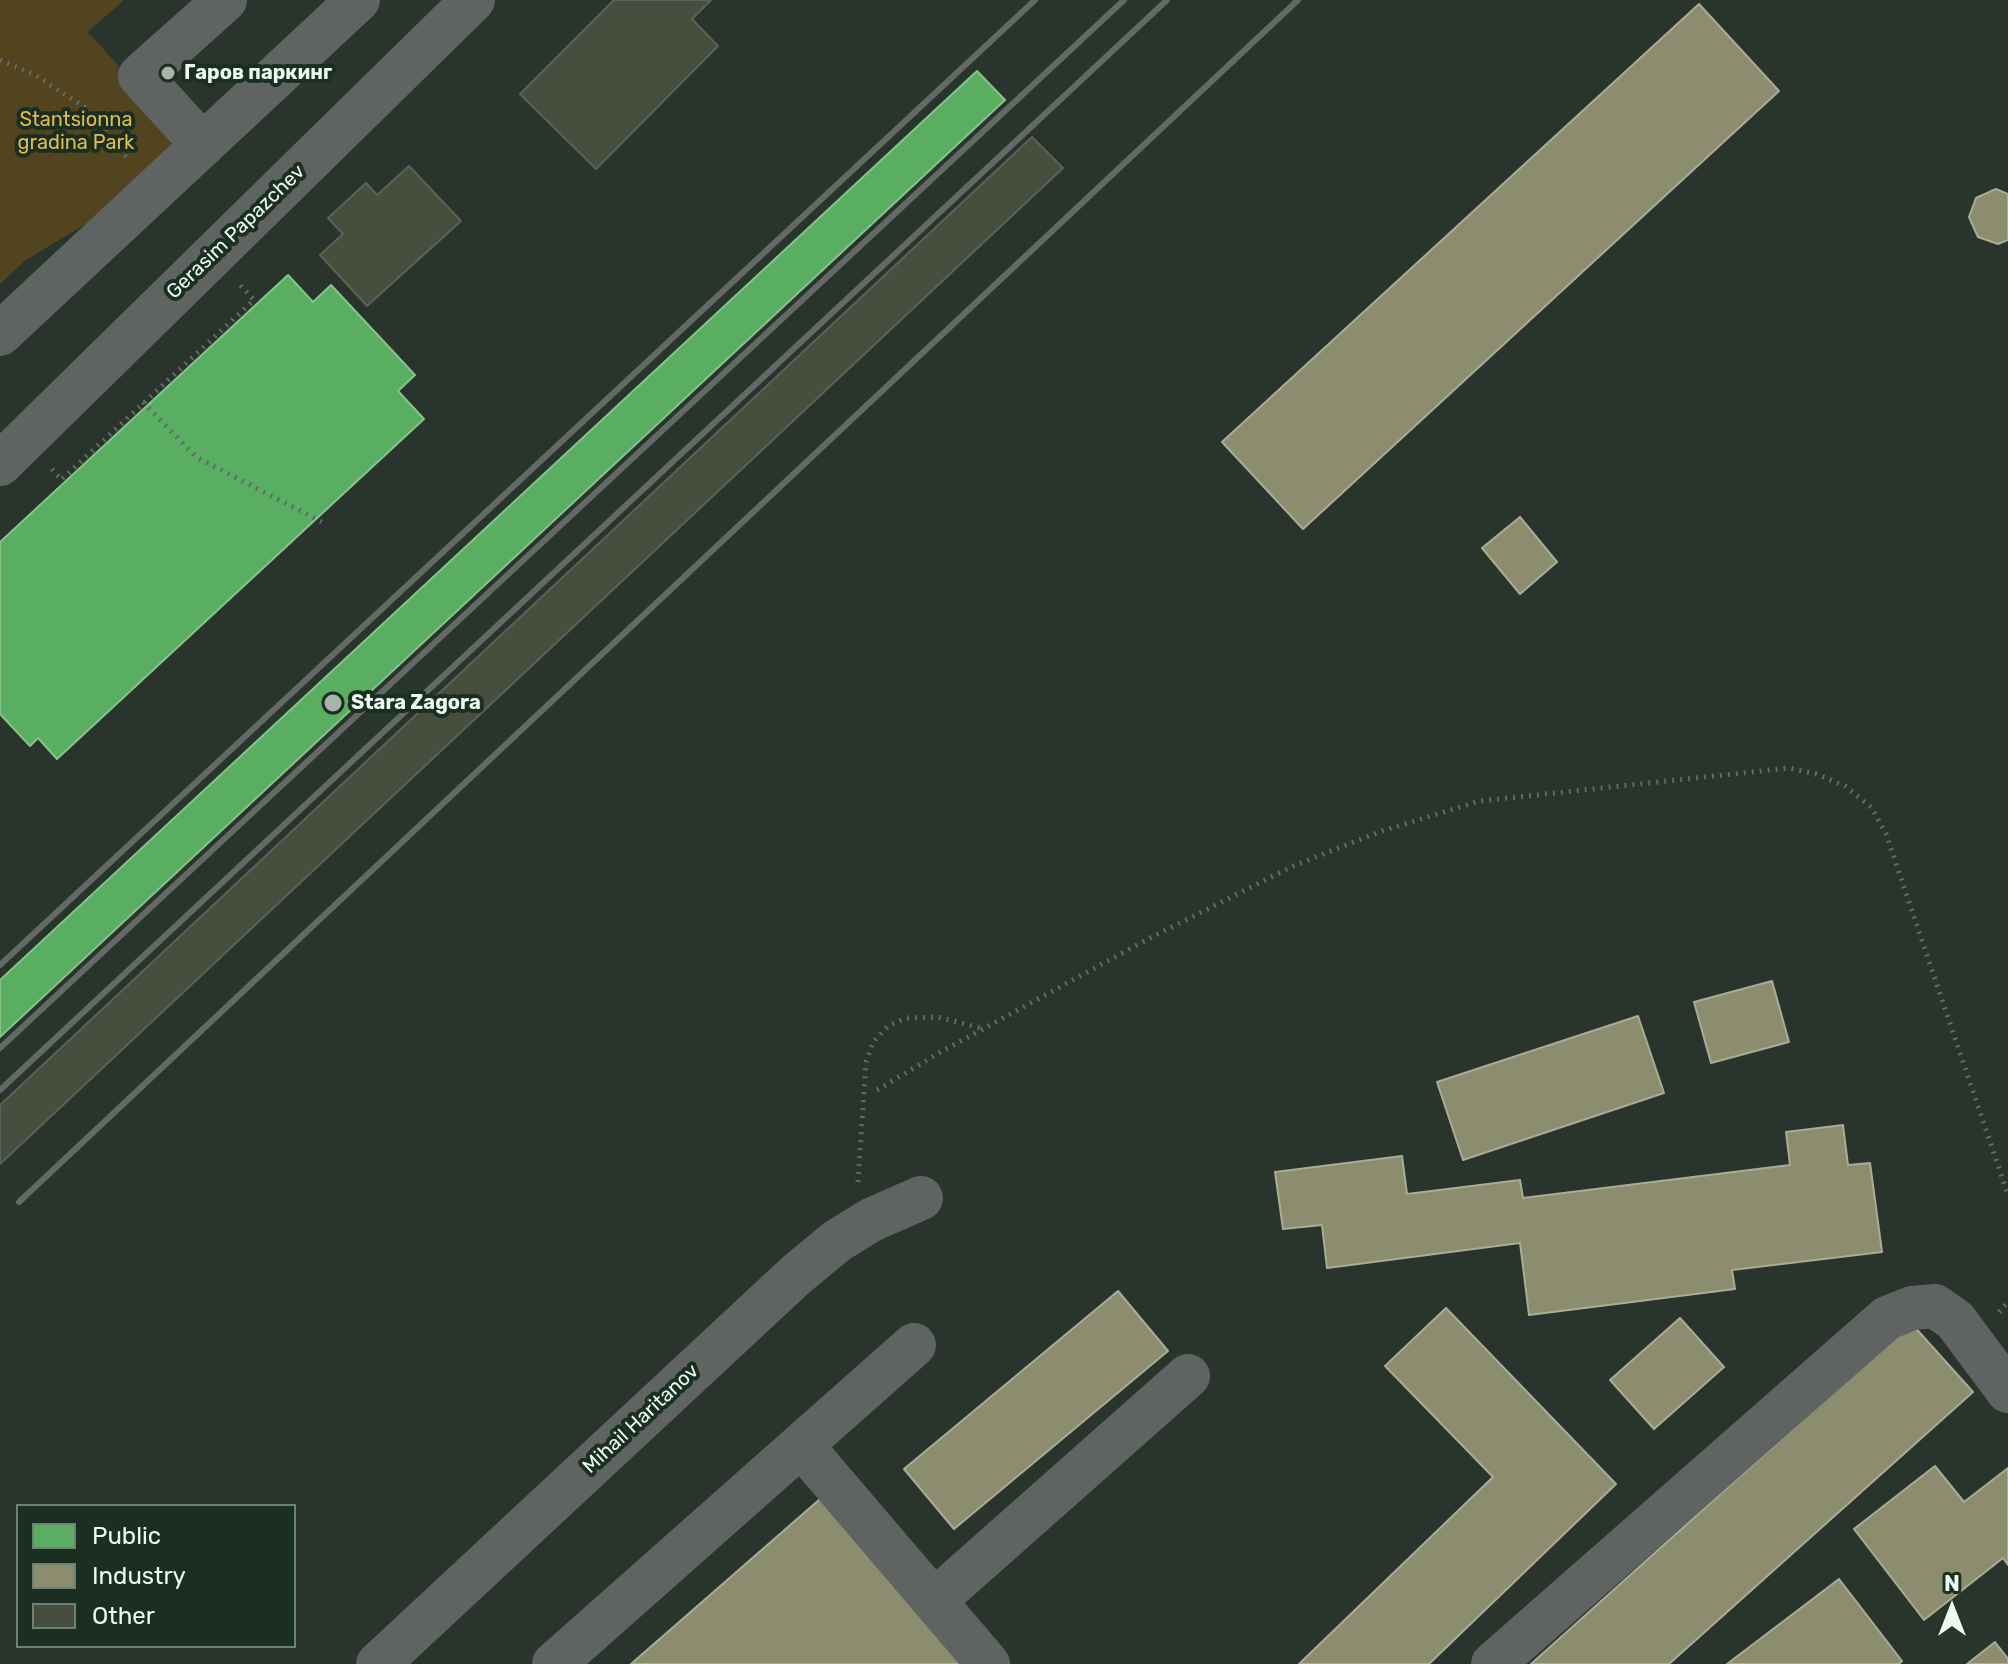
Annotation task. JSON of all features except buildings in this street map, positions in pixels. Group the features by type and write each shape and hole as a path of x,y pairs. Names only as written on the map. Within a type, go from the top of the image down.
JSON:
{"street":[{"path":"203,145 140,76 225,0"},
{"path":"0,334 358,0"},
{"name":"Gerasim Papazchev","path":"0,464 473,0"},
{"name":"Mihail Haritanov","path":"378,1664 797,1274 871,1220 921,1198"},
{"path":"1493,1664 1887,1318 1912,1308 1935,1306 1955,1320 2008,1391"},
{"path":"554,1664 914,1345"},
{"path":"934,1601 1188,1376"},
{"path":"801,1445 988,1664"}],"path":[{"path":"0,60 35,75 86,108 129,160"},
{"path":"84,459 254,300"},
{"path":"143,402 196,457 324,523"},
{"path":"877,1090 1148,939 1293,866 1382,831 1480,801 1789,768 1816,774 1845,786 1872,808 1886,834 2008,1195"},
{"path":"854,1231 866,1062 873,1042 888,1026 906,1018 938,1017 985,1029"}],"green space":[{"name":"Stantsionna gradina Park","path":"0,0 124,0 88,32 163,115 171,131 171,146 99,216 26,260 0,284"}],"railway":[{"path":"0,965 1035,0"},
{"path":"0,1048 1124,0"},
{"path":"0,1090 1167,0"},
{"path":"19,1202 1298,0"}],"place":[{"name":"Гаров паркинг","path":"168,73"},
{"name":"Stara Zagora","path":"333,703"}]}
